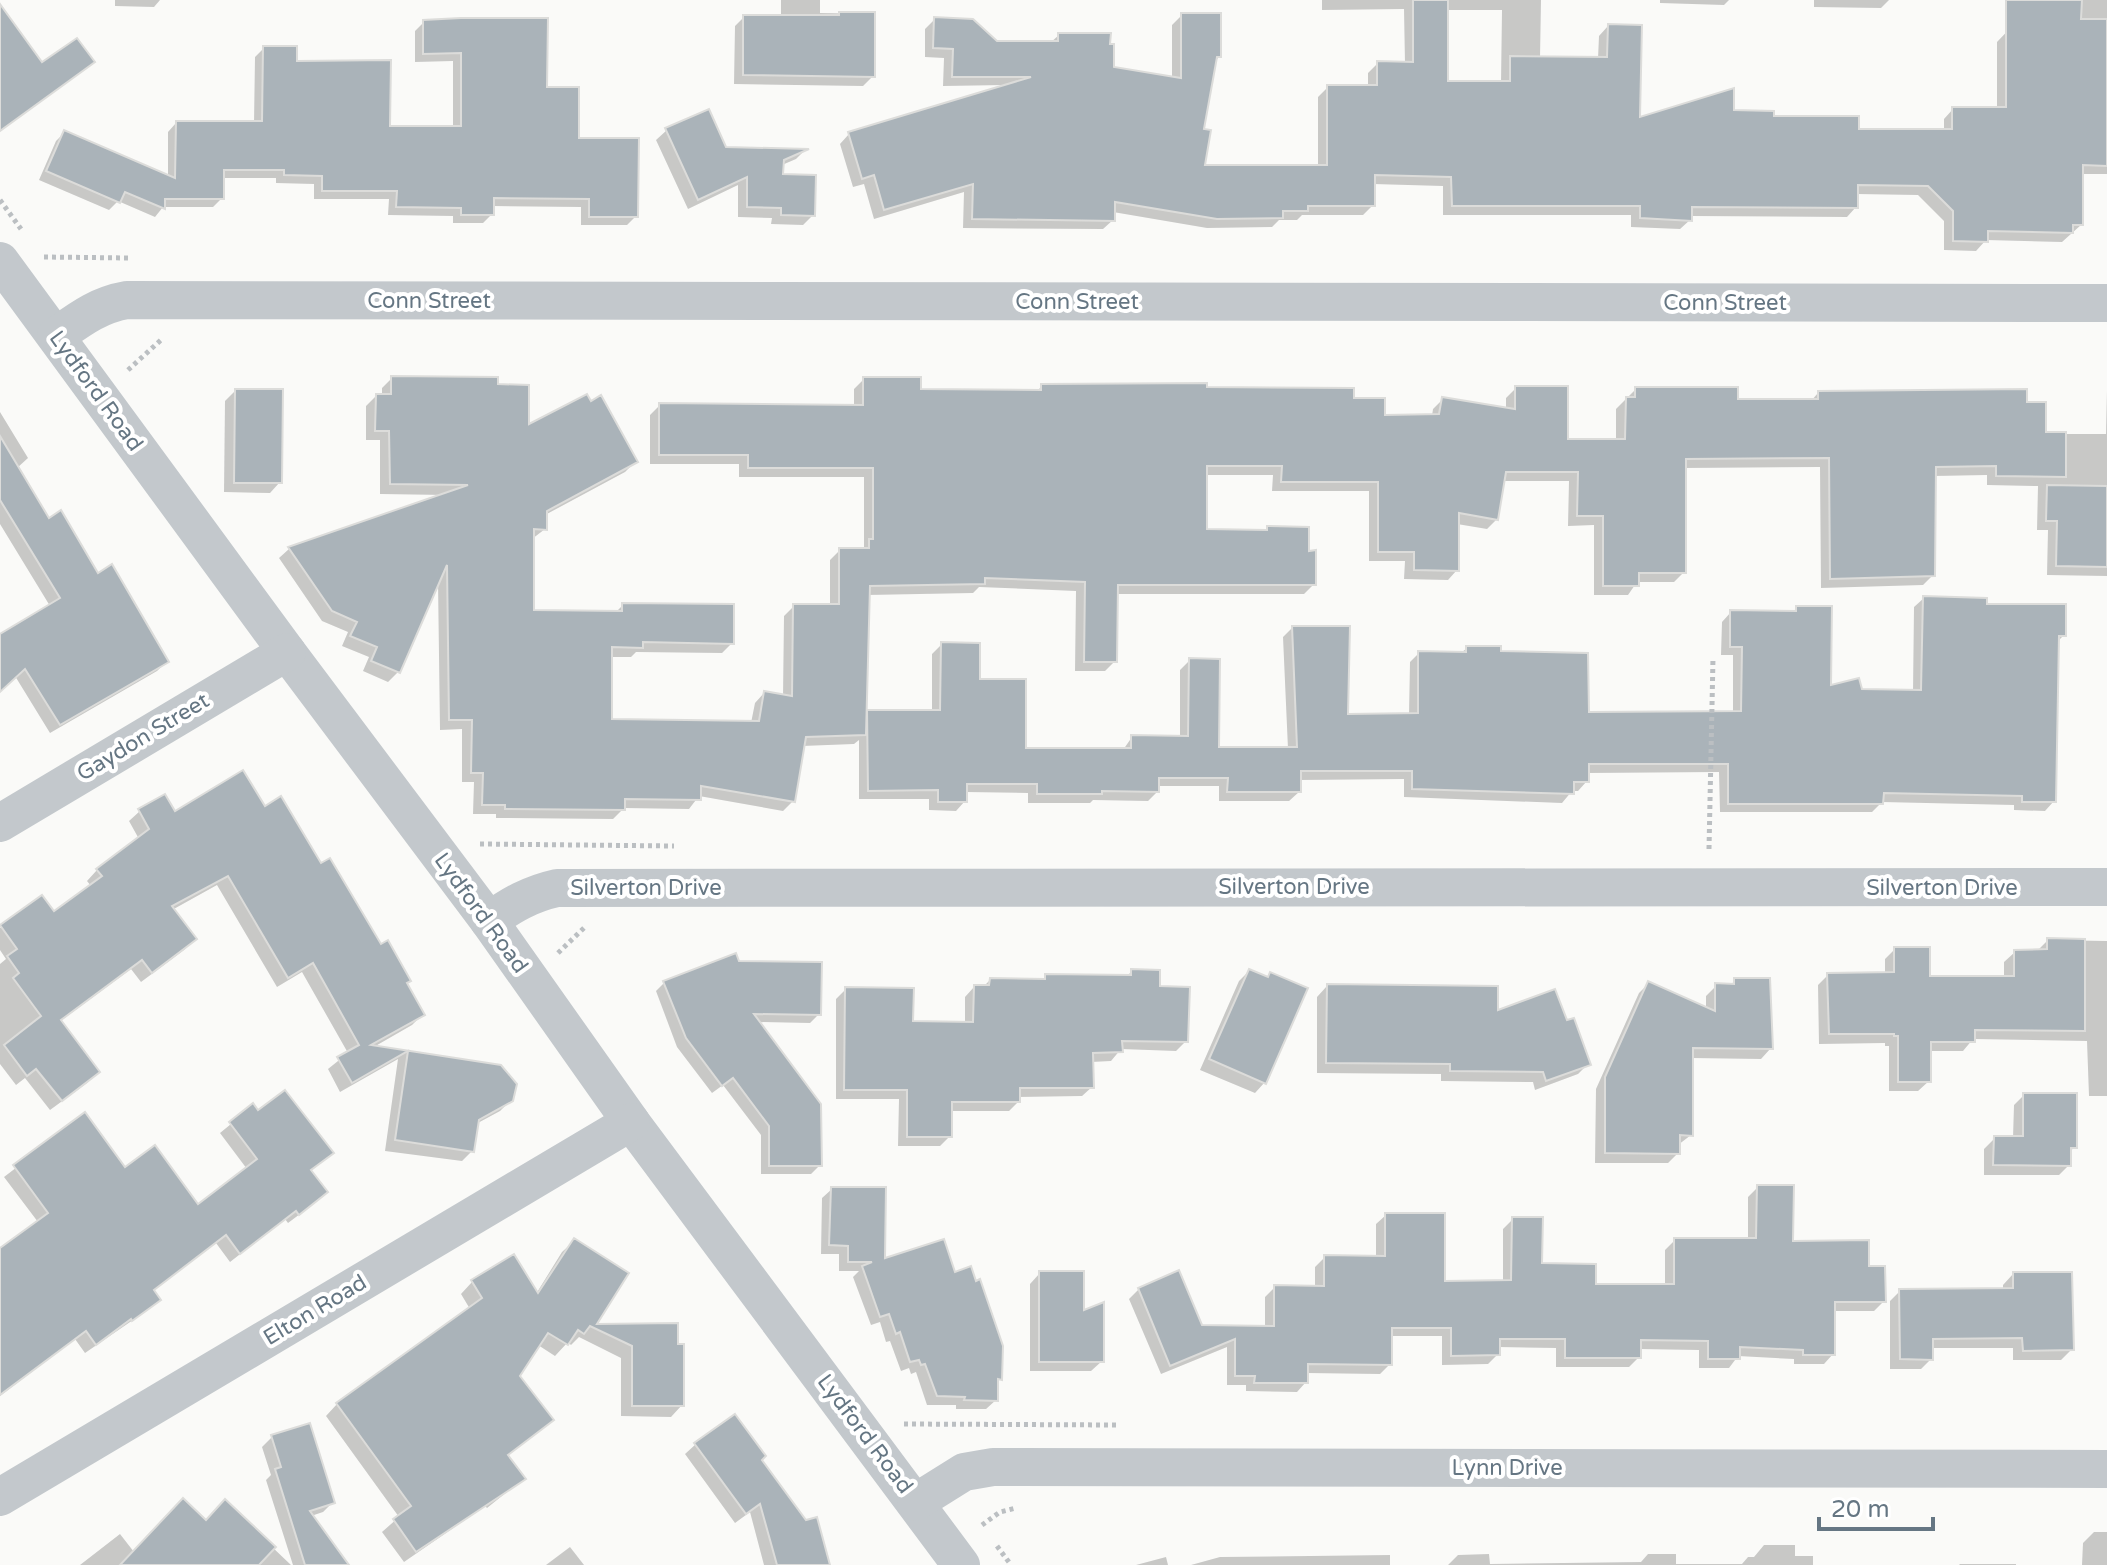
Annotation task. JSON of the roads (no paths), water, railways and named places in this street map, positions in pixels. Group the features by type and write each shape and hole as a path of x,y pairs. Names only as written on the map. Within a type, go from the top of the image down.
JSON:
{"street":[{"name":"Lydford Road","path":"0,261 489,921 631,1122 961,1565"},
{"name":"Conn Street","path":"56,336 92,310 106,303 127,300 2107,303"},
{"name":"Gaydon Street","path":"0,823 287,652"},
{"name":"Silverton Drive","path":"489,921 518,901 537,892 557,888 2107,887"},
{"name":"Elton Road","path":"0,1497 631,1122"},
{"name":"Lynn Drive","path":"916,1502 964,1472 993,1467 2107,1469"}]}
